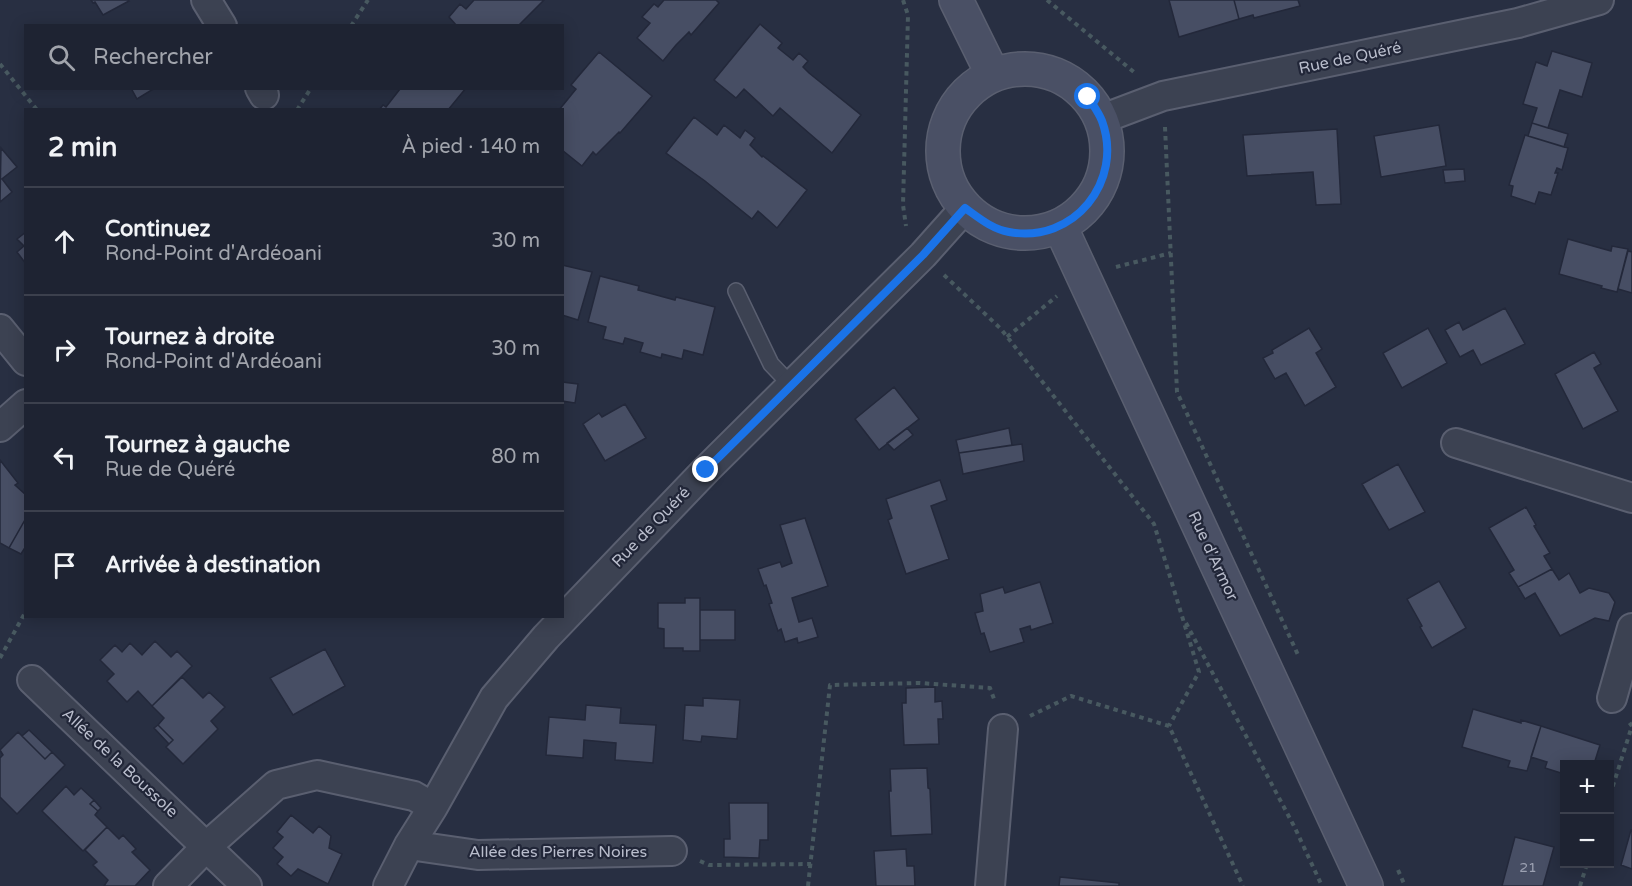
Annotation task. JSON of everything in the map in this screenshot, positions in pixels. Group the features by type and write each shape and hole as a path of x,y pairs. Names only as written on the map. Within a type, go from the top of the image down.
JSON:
{"main road":[{"path":"956,0 993,75"},
{"path":"1018,68 1044,70 1068,80 1088,97 1102,119 1108,144 1106,170 1097,193 1081,213 1060,226 1035,233 1009,232 986,223 965,208 951,186 943,160 945,134 954,109 970,89 993,75 1018,68"},
{"name":"Rue d'Armor","path":"1060,226 1366,886"}],"street":[{"path":"206,0 221,24"},
{"name":"Rue de Quéré","path":"1102,119 1163,96 1515,11 1599,0"},
{"name":"Rue de Quéré","path":"388,886 409,845 494,698 546,637 706,470 923,255 965,208"},
{"path":"0,329 24,359"},
{"path":"0,427 24,406"},
{"path":"1456,443 1632,498"},
{"path":"1612,698 1632,628"},
{"name":"Allée de la Boussole","path":"32,680 247,886"},
{"path":"990,886 1003,729"},
{"path":"168,886 207,846 276,785 317,775 414,796 433,807"},
{"name":"Allée des Pierres Noires","path":"409,845 478,855 672,851"}],"lane":[{"path":"736,291 771,364 791,385"}],"path":[{"path":"352,24 368,0"},
{"path":"903,0 909,15 903,205 907,239 1001,329 1154,525 1199,672 1169,726"},
{"path":"1047,0 1163,96 1177,392 1301,661"},
{"path":"0,64 35,108"},
{"path":"298,108 310,90"},
{"path":"0,658 24,615"},
{"path":"1182,615 1295,828 1322,886"},
{"path":"808,886 830,685 920,683 990,688 1003,729 1071,696 1169,726 1243,886"},
{"path":"1612,698 1632,726 1614,782"},
{"path":"672,851 709,865 810,864"},
{"path":"1396,865 1406,886"},
{"path":"1580,886 1586,868"}],"building":[{"path":"91,0 129,1 103,15 95,2"},
{"path":"474,0 544,0 520,24 455,24 449,17 460,4 466,9"},
{"path":"664,0 716,0 719,3 691,35 689,32 663,61 637,38 650,23 642,17 654,4 658,7"},
{"path":"1169,0 1234,0 1239,19 1179,37"},
{"path":"1234,0 1298,0 1300,6 1254,18 1253,15 1239,19"},
{"path":"760,24 782,43 778,48 793,60 799,53 808,61 803,67 809,73 861,115 832,153 780,108 773,116 744,89 736,98 714,80"},
{"path":"1552,51 1592,63 1582,97 1560,90 1548,128 1532,123 1537,108 1523,104 1536,62 1547,66"},
{"path":"599,52 652,96 620,133 596,155 593,152 582,166 564,152 564,108 561,108 576,89 571,85"},
{"path":"132,90 152,90 137,99"},
{"path":"399,90 464,90 450,108 381,108 383,105 386,107"},
{"path":"694,117 717,135 724,125 740,138 745,130 755,138 750,145 762,157 807,190 777,228 758,211 752,219 666,153"},
{"path":"1532,123 1568,134 1564,147 1528,136"},
{"path":"1439,125 1446,166 1381,177 1374,136"},
{"path":"1337,129 1341,204 1316,205 1313,172 1247,176 1243,135"},
{"path":"1525,135 1568,148 1562,170 1557,168 1555,173 1558,173 1551,195 1539,192 1535,204 1511,196 1513,186 1509,185"},
{"path":"1,148 17,167 2,179 12,192 0,202"},
{"path":"1464,169 1465,181 1445,183 1443,170"},
{"path":"24,234 24,246 17,239"},
{"path":"1568,239 1611,251 1612,246 1628,249 1617,292 1559,274"},
{"path":"24,246 24,261 17,252"},
{"path":"1628,251 1632,252 1632,293 1618,289"},
{"path":"564,265 592,272 578,320 564,316"},
{"path":"600,276 639,286 638,290 675,300 676,297 715,307 703,355 684,350 682,359 662,354 661,358 640,352 643,343 625,338 623,344 603,339 606,327 588,322"},
{"path":"1505,308 1525,344 1481,365 1473,350 1460,357 1445,330 1459,322 1463,330"},
{"path":"1309,328 1322,349 1316,353 1336,387 1305,406 1286,373 1275,379 1263,358"},
{"path":"1428,328 1447,363 1402,388 1383,353"},
{"path":"1594,352 1601,364 1594,368 1618,411 1583,429 1555,374"},
{"path":"564,382 578,384 575,403 564,401"},
{"path":"894,387 919,419 879,450 855,419"},
{"path":"625,404 646,438 605,461 583,424 599,413 602,417"},
{"path":"907,428 913,435 894,450 887,443"},
{"path":"1009,428 1012,445 959,453 956,440"},
{"path":"1022,444 1024,461 963,474 959,453"},
{"path":"0,460 18,483 15,485 24,493 24,522 9,548 0,543"},
{"path":"1398,464 1425,512 1389,530 1362,484"},
{"path":"940,480 947,500 931,506 949,559 906,574 888,520 892,518 886,499"},
{"path":"1526,507 1550,553 1544,556 1552,569 1518,587 1509,573 1514,570 1489,528"},
{"path":"805,518 828,586 792,598 799,622 812,618 818,637 798,643 797,638 785,642 781,629 778,631 769,604 772,603 758,569 780,562 782,567 792,563 780,525"},
{"path":"24,522 24,549 21,554 9,548"},
{"path":"1552,569 1559,580 1569,573 1580,593 1589,588 1609,593 1615,602 1609,621 1595,618 1560,636 1535,593 1525,599 1518,587"},
{"path":"1439,581 1466,628 1432,648 1407,599"},
{"path":"1040,582 1053,623 1031,630 1030,626 1020,629 1024,642 990,652 984,633 981,634 975,613 983,611 980,594 1003,587 1005,593"},
{"path":"685,598 700,598 700,651 664,648 664,629 658,628 658,603 685,603"},
{"path":"700,610 735,610 735,640 700,640"},
{"path":"155,641 171,657 177,651 192,666 152,706 138,691 127,702 107,681 114,674 100,660 115,645 122,652 130,643 142,655"},
{"path":"325,649 345,686 293,715 270,678"},
{"path":"182,677 203,698 209,692 225,707 211,721 218,729 183,764 166,747 173,740 158,725 164,718 152,706"},
{"path":"935,687 935,702 942,701 943,719 938,719 939,744 904,745 902,703 906,703 906,688"},
{"path":"703,698 740,700 737,739 702,736 701,742 683,740 685,705 703,706"},
{"path":"586,705 621,708 620,723 656,725 653,763 615,760 616,743 584,740 583,758 546,755 549,717 585,720"},
{"path":"1473,709 1521,723 1521,720 1541,726 1527,771 1508,767 1510,761 1462,747"},
{"path":"158,725 173,740 169,744 154,728"},
{"path":"1541,726 1600,745 1595,760 1560,760 1560,773 1545,768 1547,762 1531,757"},
{"path":"29,730 52,752 45,759 22,736"},
{"path":"18,732 45,759 52,752 65,765 17,814 0,797 0,758 3,755 0,750"},
{"path":"927,768 932,834 891,836 890,769"},
{"path":"66,786 74,795 81,788 94,800 90,804 98,811 95,815 107,827 83,851 42,811"},
{"path":"94,800 101,808 98,811 90,804"},
{"path":"729,803 768,803 768,840 760,840 759,858 724,857 724,839 730,839"},
{"path":"291,815 313,833 319,826 331,836 329,848 342,854 328,884 298,869 291,876 277,864 283,857 273,848 283,837 277,832"},
{"path":"107,827 119,839 123,835 136,849 132,852 150,870 135,886 104,886 108,880 93,865 97,862 85,850"},
{"path":"1632,830 1632,869 1621,865"},
{"path":"1515,837 1554,847 1543,886 1502,886"},
{"path":"906,849 907,866 914,866 915,886 876,886 874,851"},
{"path":"1060,877 1119,883 1119,886 1059,886"}],"route":[{"path":"706,470 923,255 965,208 986,223 1009,232 1035,233 1060,226 1081,213 1097,193 1106,170 1108,144 1102,119 1088,97"}]}
